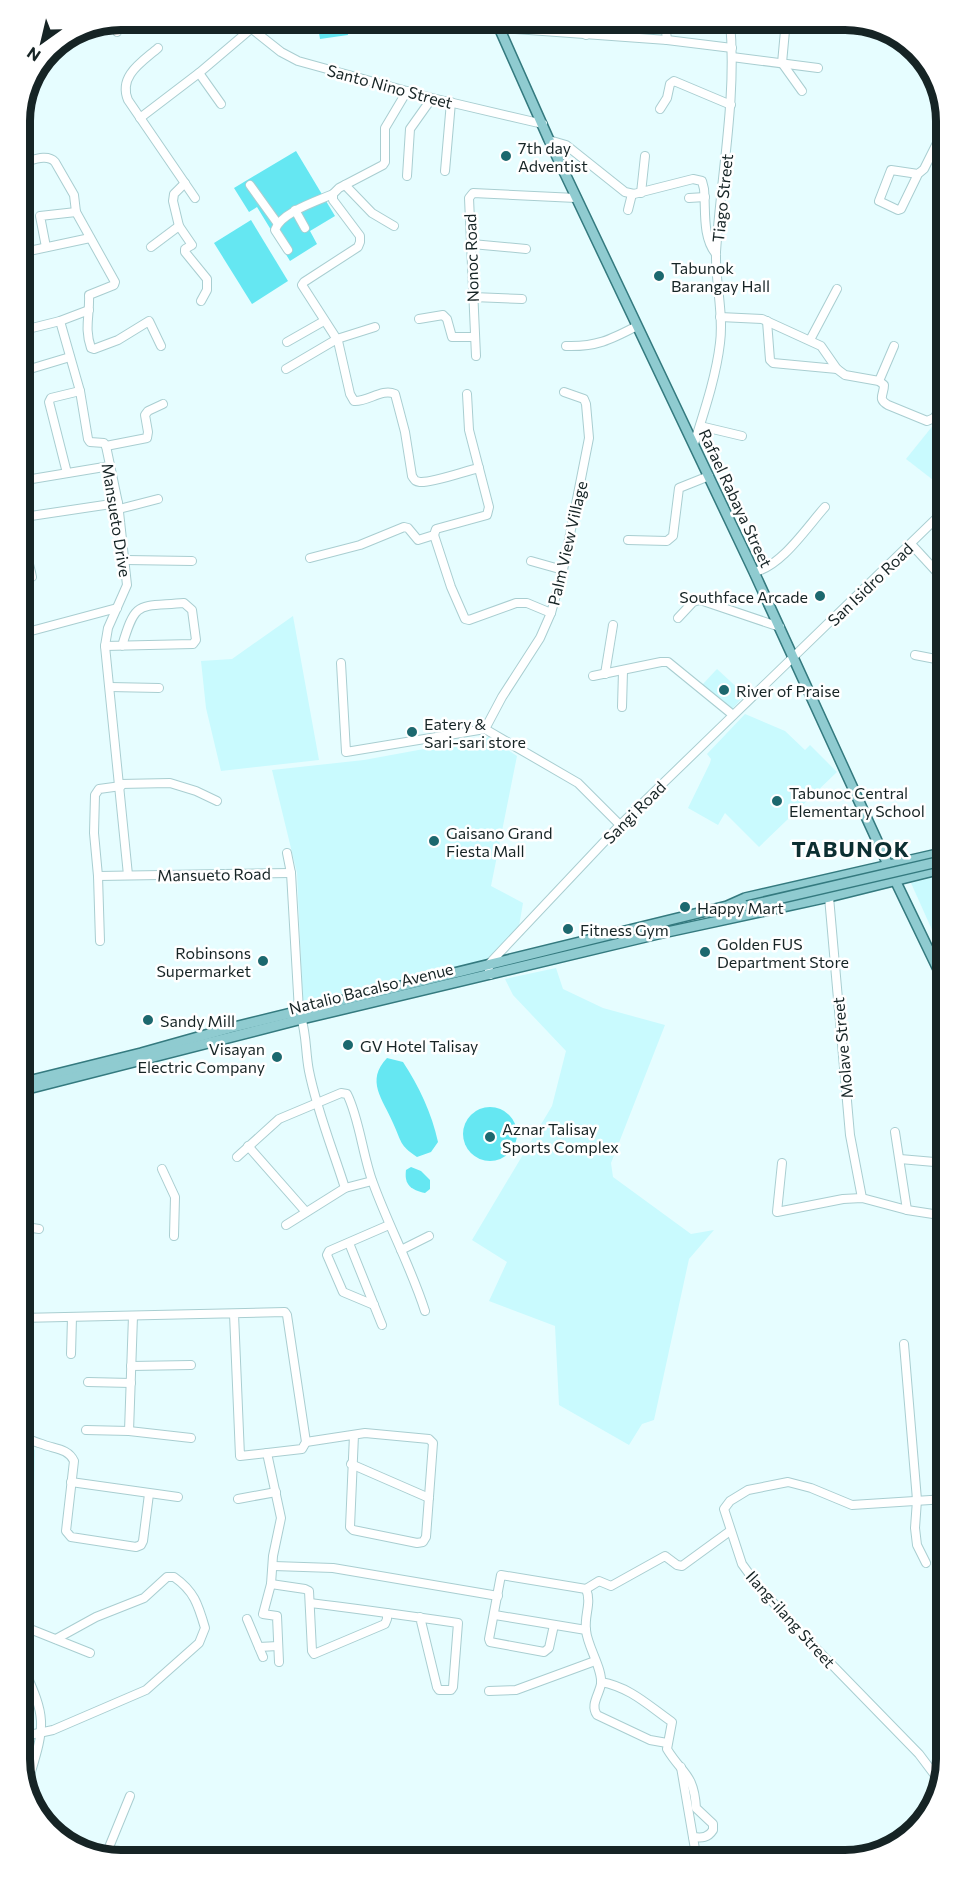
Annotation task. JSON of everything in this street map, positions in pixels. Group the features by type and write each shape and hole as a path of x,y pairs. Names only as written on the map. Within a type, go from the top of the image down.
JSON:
{"main road":[{"name":"Rafael Rabaya Street","path":"501,30 549,140 780,627 936,965"},
{"name":"Natalio Bacalso Avenue","path":"489,970 727,906 745,898 936,854"},
{"path":"747,906 936,862"},
{"name":"Natalio Bacalso Avenue","path":"30,1081 489,970 829,897 936,870"},
{"name":"Natalio Bacalso Avenue","path":"727,906 747,906"},
{"name":"Natalio Bacalso Avenue","path":"730,917 747,906"},
{"name":"Natalio Bacalso Avenue","path":"30,1088 301,1015"}],"street":[{"path":"140,118 199,73 247,30"},
{"name":"Santo Nino Street","path":"254,30 281,52 298,61 432,98 543,124"},
{"path":"538,30 667,40 818,68"},
{"path":"586,35 587,30"},
{"path":"666,30 667,40"},
{"name":"Tiago Street","path":"694,444 721,342 716,254 730,105 731,30"},
{"path":"785,30 782,63 802,91"},
{"path":"158,48 133,69 126,84 125,93 195,198"},
{"path":"199,73 221,104"},
{"path":"660,109 667,98 670,84 674,81 730,105"},
{"path":"288,249 275,230 278,224 295,210 333,194 383,165 385,162 385,128 407,91"},
{"path":"406,176 410,129 432,98"},
{"path":"445,171 451,102"},
{"path":"549,140 566,145 625,192 632,194 693,179 702,181 707,237 716,254"},
{"path":"918,174 891,170 879,201 898,210 901,209 918,174 924,169 936,145"},
{"path":"641,193 645,156"},
{"path":"30,161 53,158 74,195 76,212 115,284 90,293 86,330 93,349 118,340 147,321 151,322 161,345"},
{"path":"185,183 174,196 179,226 192,245 185,249 185,252 207,279 207,290 201,301"},
{"path":"250,185 278,224"},
{"path":"345,186 372,213 394,225"},
{"name":"Nonoc Road","path":"476,356 469,198 473,193 576,198"},
{"path":"333,194 333,200 360,236 360,242 358,247 312,276 302,285 337,339 354,401 361,401 386,392 395,394 405,432 412,476 418,482 479,468"},
{"path":"628,210 632,194"},
{"path":"689,198 705,197"},
{"path":"295,210 305,228"},
{"path":"46,247 40,216 76,212"},
{"path":"151,247 179,226"},
{"path":"30,251 90,238"},
{"path":"472,244 526,249"},
{"path":"810,340 837,289"},
{"path":"473,297 522,298"},
{"path":"30,328 60,321 89,310"},
{"path":"419,318 443,315 447,319 452,337 474,337"},
{"path":"720,317 759,318 810,340 821,346 844,375 879,381 884,385 880,398 882,402 927,421 936,417"},
{"name":"Mansueto Drive","path":"60,321 80,391 88,439 90,442 104,443 106,446 119,506 126,560 127,588 108,628 105,646 128,875"},
{"path":"287,342 324,321"},
{"path":"767,321 770,360 773,363 837,369"},
{"path":"566,346 600,344 637,326"},
{"path":"286,369 337,339 375,327"},
{"path":"879,381 894,346"},
{"path":"30,369 70,357"},
{"path":"66,473 50,400 80,391"},
{"name":"Palm View Village","path":"485,729 502,697 540,638 551,613 563,570 589,438 584,399 564,392"},
{"path":"467,394 469,430 489,507 488,513 482,518 436,529 434,535 451,587 465,619 469,620 516,603 527,603 551,613"},
{"path":"106,446 147,438 145,415 148,411 163,404"},
{"path":"700,426 742,436"},
{"path":"30,479 110,466"},
{"path":"628,540 671,540 679,488 709,476"},
{"path":"30,516 119,506 158,499"},
{"path":"754,572 781,557 825,507"},
{"name":"San Isidro Road","path":"794,658 936,521"},
{"path":"310,558 360,545 404,526 419,541 434,535"},
{"path":"911,544 936,571"},
{"path":"126,560 192,561"},
{"path":"531,561 563,570"},
{"path":"30,569 32,577"},
{"path":"678,618 693,602 700,600 780,627"},
{"path":"105,646 122,646 196,643 195,616 187,604 142,607 134,612 122,646"},
{"path":"30,631 117,608"},
{"path":"605,674 613,625"},
{"path":"915,655 936,659"},
{"name":"Sangi Road","path":"489,970 620,825 733,714 794,658"},
{"path":"593,676 668,662 733,714"},
{"path":"341,663 346,752 485,729 578,783 620,825"},
{"path":"622,707 623,671"},
{"path":"110,687 159,688"},
{"path":"100,941 94,833 94,795 99,789 120,785 170,783 196,791 217,801"},
{"path":"287,853 291,873"},
{"name":"Mansueto Road","path":"98,876 291,873 301,1015 309,1070 345,1188"},
{"name":"Molave Street","path":"829,897 850,1135 862,1198"},
{"path":"237,1157 279,1119 341,1093 348,1096 372,1180 426,1311"},
{"path":"895,1132 907,1210"},
{"path":"248,1146 306,1212"},
{"path":"900,1159 936,1162"},
{"path":"782,1163 777,1212 843,1199 862,1198 907,1210 936,1214"},
{"path":"162,1169 175,1197 174,1236"},
{"path":"286,1225 345,1188 372,1180"},
{"path":"374,1305 343,1292 327,1257 329,1251 389,1225"},
{"path":"30,1228 39,1229"},
{"path":"401,1250 429,1236"},
{"path":"349,1244 382,1325"},
{"path":"30,1318 286,1313 306,1442 302,1449 240,1456 234,1314"},
{"path":"129,1431 133,1316"},
{"path":"71,1354 72,1317"},
{"path":"904,1344 917,1500 915,1528 917,1545 926,1563"},
{"path":"131,1365 190,1365"},
{"path":"87,1382 131,1383"},
{"path":"86,1430 129,1431 191,1438"},
{"path":"306,1442 365,1433 429,1439 433,1443 426,1537 423,1542 417,1543 353,1530 350,1527 354,1435"},
{"path":"30,1439 64,1450 72,1455 74,1461 66,1532 74,1538 136,1547 141,1545 149,1494"},
{"path":"267,1453 281,1518 273,1556 271,1584 263,1614 277,1616 279,1662"},
{"path":"351,1464 429,1498"},
{"path":"71,1482 178,1497"},
{"name":"Ilang-ilang Street","path":"934,1775 919,1754 758,1586 742,1564 724,1509 730,1501 748,1490 788,1482 811,1488 852,1505 936,1499"},
{"path":"238,1499 276,1492"},
{"path":"554,1625 549,1648 544,1652 493,1644 489,1639 501,1575 586,1588 599,1581 611,1586 664,1556 668,1556 677,1565 682,1566 730,1531"},
{"path":"274,1566 333,1568 498,1596"},
{"path":"30,1736 40,1734 146,1690 199,1643 205,1628 193,1595 187,1586 174,1577 167,1577 144,1598 96,1617 56,1639"},
{"path":"271,1584 305,1588 309,1591 314,1654 385,1624 387,1613"},
{"path":"586,1588 590,1596 586,1630 601,1682 594,1707 597,1715 650,1740 667,1743"},
{"path":"310,1604 420,1617 458,1623 451,1690 439,1690 437,1687 420,1617"},
{"path":"495,1615 586,1630"},
{"path":"247,1619 263,1657"},
{"path":"30,1629 90,1653"},
{"path":"259,1647 278,1646"},
{"path":"489,1691 516,1690 595,1661"},
{"path":"601,1682 628,1690 672,1722 667,1749 681,1765 692,1809 695,1850"},
{"path":"30,1685 39,1709 40,1734 31,1769"},
{"path":"108,1849 130,1796"},
{"path":"692,1809 713,1824 713,1830 709,1836 693,1837"}],"shaded area":[{"path":"318,30 347,30 348,35 320,39"},
{"path":"296,151 335,216 310,231 317,244 290,261 257,207 249,212 234,188"},
{"path":"251,220 288,281 252,304 214,243"},
{"path":"936,422 936,482 906,459"},
{"path":"293,616 319,760 221,771 206,708 201,661 232,659"},
{"name":"River of Praise","path":"717,669 745,695 731,710 703,684"},
{"name":"Tabunoc Central Elementary School","path":"745,714 785,731 805,750 810,745 837,772 759,847 725,813 718,825 688,808 710,763 711,759 707,754"},
{"path":"489,737 517,756 491,886 523,903 518,932 485,963 303,1008 297,873 272,770 364,760"},
{"path":"936,877 936,939 911,883"},
{"path":"556,968 563,989 603,1008 665,1025 611,1163 613,1177 691,1234 714,1230 689,1259 654,1420 642,1424 629,1445 559,1405 555,1326 489,1301 507,1262 472,1240 552,1106 566,1051 513,995 505,979"},
{"path":"387,1058 403,1062 424,1100 438,1142 431,1152 417,1157 404,1146 400,1139 378,1090 377,1074"},
{"name":"Aznar Talisay Sports Complex","path":"485,1107 495,1107 505,1111 513,1119 517,1134 513,1149 505,1157 495,1161 485,1161 475,1157 467,1149 463,1139 463,1129 467,1119 475,1111"},
{"path":"411,1167 421,1171 430,1180 430,1189 425,1193 412,1188 407,1183 406,1170"},
{"path":"30,1447 35,1450 32,1580 30,1580"}],"place":[{"name":"7th day Adventist","path":"506,156"},
{"name":"Tabunok Barangay Hall","path":"659,276"},
{"name":"Southface Arcade","path":"820,596"},
{"name":"River of Praise","path":"724,690"},
{"name":"Eatery & Sari-sari store","path":"412,732"},
{"name":"Tabunoc Central Elementary School","path":"777,801"},
{"name":"Gaisano Grand Fiesta Mall","path":"434,841"},
{"name":"Happy Mart","path":"685,907"},
{"name":"Fitness Gym","path":"568,929"},
{"name":"Golden FUS Department Store","path":"705,952"},
{"name":"Robinsons Supermarket","path":"263,961"},
{"name":"Sandy Mill","path":"148,1020"},
{"name":"GV Hotel Talisay","path":"348,1045"},
{"name":"Visayan Electric Company","path":"277,1057"},
{"name":"Aznar Talisay Sports Complex","path":"490,1137"}],"district":[{"name":"TABUNOK","path":"851,848"}]}
